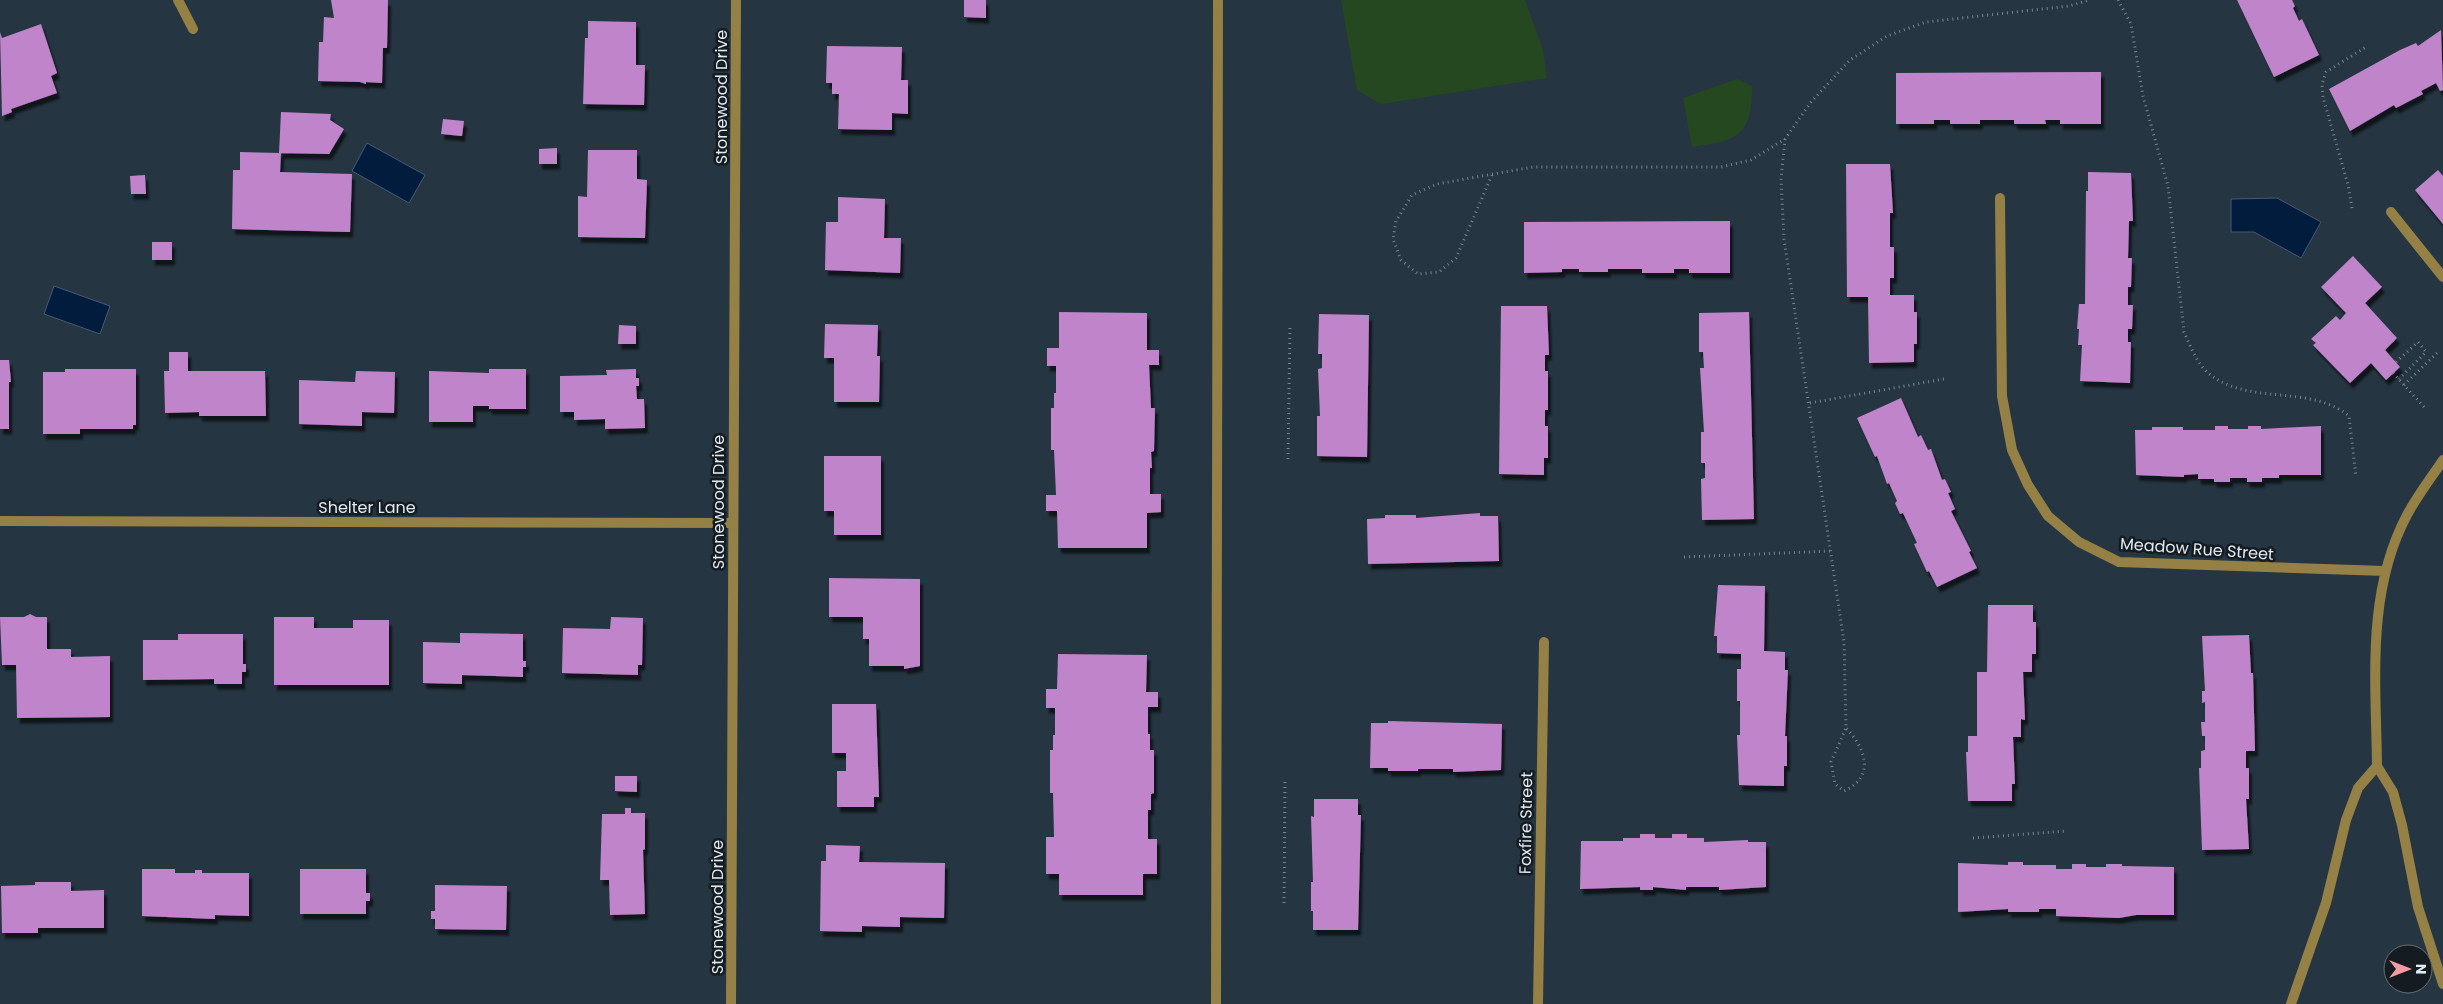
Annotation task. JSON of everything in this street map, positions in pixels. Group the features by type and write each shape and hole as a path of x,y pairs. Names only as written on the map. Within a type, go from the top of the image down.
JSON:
{"street":[{"path":"178,0 194,29"},
{"name":"Stonewood Drive","path":"731,1004 736,0"},
{"path":"1216,1004 1218,0"},
{"name":"Meadow Rue Street","path":"2000,198 2002,396 2012,450 2028,485 2048,516 2078,542 2119,562 2385,572"},
{"path":"2391,212 2443,277"},
{"path":"2443,460 2407,515 2385,572 2379,596 2376,634 2377,766 2393,792 2402,825 2418,907 2443,984"},
{"name":"Shelter Lane","path":"0,521 733,523"},
{"name":"Foxfire Street","path":"1538,1004 1544,642"},
{"path":"2291,1004 2326,903 2346,820 2358,788 2377,766"}],"path":[{"path":"1492,175 1456,258 1439,272 1418,274 1401,260 1393,239 1396,221 1412,195 1437,184 1533,168 1720,167 1751,160 1785,139 1811,102 1850,60 1887,36 1926,22 2070,6 2090,0"},
{"path":"2118,0 2131,24 2144,96 2168,186 2184,332 2193,352 2206,372 2242,391 2317,400 2341,409 2349,416 2356,478"},
{"path":"2352,208 2348,185 2323,96 2322,84 2326,72 2366,47"},
{"path":"1785,139 1781,179 1784,239 1810,403 1844,642 1846,728 1831,762 1835,784 1844,791 1854,786 1862,774 1864,756 1858,740 1846,728"},
{"path":"1288,459 1290,325"},
{"path":"2396,362 2418,342 2426,352 2399,379"},
{"path":"2404,385 2438,352"},
{"path":"2393,373 2424,407"},
{"path":"1810,403 1944,379"},
{"path":"1684,557 1832,551"},
{"path":"1284,903 1286,780"},
{"path":"1973,838 2067,831"}],"green space":[{"path":"1341,0 1525,0 1543,50 1547,78 1381,104 1357,90"},
{"path":"1737,79 1752,86 1749,116 1745,126 1739,133 1721,142 1692,147 1683,98"}],"water":[{"path":"367,143 425,175 409,203 352,171"},
{"path":"2277,198 2321,222 2301,258 2254,232 2231,232 2231,199"},
{"path":"54,286 110,306 100,334 44,314"}],"building":[{"path":"331,0 388,0 387,48 383,48 382,83 318,81 319,42 323,42 324,17 334,18"},
{"path":"964,0 986,0 986,18 964,17"},
{"path":"2237,0 2292,0 2295,6 2293,8 2299,21 2302,19 2319,55 2274,77"},
{"path":"588,21 636,22 636,65 645,65 644,105 583,104 585,38 588,38"},
{"path":"41,24 57,73 51,76 57,93 11,109 12,112 2,116 0,32 2,38"},
{"path":"2441,30 2443,90 2440,91 2436,83 2421,91 2423,94 2396,108 2394,105 2350,131 2329,89 2400,50 2416,43 2418,46"},
{"path":"827,46 902,47 901,80 908,80 908,114 892,113 892,130 838,129 839,94 832,94 832,83 826,83"},
{"path":"2101,72 2101,124 2060,124 2060,120 2045,120 2046,124 2014,124 2014,120 1980,120 1980,124 1950,124 1950,120 1934,120 1934,124 1896,124 1896,73"},
{"path":"281,112 331,114 330,120 344,129 329,154 279,153"},
{"path":"443,119 464,121 462,136 441,134"},
{"path":"557,148 557,164 539,164 539,149"},
{"path":"588,150 637,150 637,179 647,180 645,238 578,237 578,196 587,197"},
{"path":"240,152 281,153 280,172 352,174 350,232 232,229 233,170 240,170"},
{"path":"1846,164 1890,164 1893,213 1890,213 1890,247 1894,247 1894,278 1890,278 1890,295 1914,295 1914,312 1917,312 1917,344 1914,344 1914,362 1869,363 1868,297 1847,297"},
{"path":"2438,170 2443,176 2443,224 2415,190"},
{"path":"2088,172 2131,173 2133,221 2129,221 2128,258 2132,258 2131,287 2128,287 2128,305 2133,305 2132,329 2128,329 2128,342 2131,342 2130,383 2080,381 2082,345 2078,345 2079,329 2077,329 2079,304 2085,304 2086,191 2088,191"},
{"path":"145,175 146,194 131,194 130,176"},
{"path":"838,197 885,199 884,238 901,238 900,273 825,270 826,222 838,222"},
{"path":"1730,221 1730,273 1689,273 1689,269 1674,269 1674,273 1642,273 1642,269 1608,269 1608,272 1579,272 1579,269 1562,269 1562,272 1524,273 1524,222"},
{"path":"152,242 172,242 172,260 152,260"},
{"path":"2353,256 2382,287 2365,303 2397,338 2385,350 2400,367 2386,380 2371,363 2350,383 2313,345 2316,343 2311,339 2336,316 2340,320 2346,313 2321,287"},
{"path":"1501,306 1547,306 1549,355 1545,355 1545,371 1548,371 1548,410 1545,410 1545,426 1548,426 1548,458 1544,458 1544,475 1499,474"},
{"path":"1059,312 1147,313 1147,350 1159,350 1159,365 1149,365 1151,408 1155,408 1154,451 1151,452 1152,468 1150,468 1150,494 1161,494 1161,512 1147,513 1147,548 1058,548 1057,511 1046,511 1046,495 1056,495 1054,450 1051,450 1051,408 1054,408 1054,393 1056,393 1056,366 1047,366 1047,348 1059,348"},
{"path":"1749,312 1754,519 1702,520 1701,479 1705,478 1705,463 1701,463 1701,432 1704,432 1700,368 1704,368 1703,352 1699,352 1699,313"},
{"path":"1319,314 1369,315 1367,457 1317,456 1317,416 1320,416 1318,369 1322,368 1322,354 1318,354"},
{"path":"825,324 878,325 877,356 880,356 879,402 834,402 834,358 824,358"},
{"path":"619,325 636,326 636,344 618,344"},
{"path":"169,352 188,352 188,371 265,371 266,416 199,416 199,412 165,413 164,371 169,371"},
{"path":"0,360 9,360 11,382 9,382 9,429 0,429"},
{"path":"65,369 136,369 136,425 133,425 133,429 80,429 80,434 43,434 43,372 65,372"},
{"path":"489,369 526,369 526,409 489,409 489,406 473,406 473,422 429,422 429,371 489,373"},
{"path":"636,369 636,378 639,378 639,386 636,386 637,399 644,399 645,428 605,429 605,419 574,420 574,412 560,412 560,376 607,375 606,370"},
{"path":"356,371 395,372 394,413 362,412 362,426 299,424 299,380 355,382"},
{"path":"1901,398 1918,437 1921,435 1928,450 1931,449 1942,480 1945,479 1951,492 1948,493 1955,509 1951,511 1971,551 1969,552 1977,568 1937,587 1929,571 1927,572 1914,544 1917,543 1903,513 1900,514 1895,503 1897,501 1889,483 1887,484 1877,456 1875,457 1857,418"},
{"path":"2215,426 2228,426 2228,429 2248,429 2248,426 2261,426 2261,429 2321,426 2321,475 2279,475 2279,478 2262,478 2262,482 2247,482 2247,478 2230,478 2230,482 2214,482 2214,479 2198,479 2198,474 2184,475 2184,477 2136,475 2135,430 2152,430 2152,427 2183,427 2183,430 2215,430"},
{"path":"824,456 881,456 881,535 834,535 834,511 824,511"},
{"path":"1480,513 1480,516 1498,516 1499,561 1368,564 1367,519 1385,518 1385,515 1416,515 1416,518"},
{"path":"829,578 920,579 920,666 904,669 904,666 869,666 869,639 863,639 863,617 829,617"},
{"path":"1718,585 1765,586 1764,651 1785,652 1785,670 1788,670 1785,736 1787,736 1787,766 1784,766 1784,786 1739,785 1737,735 1740,735 1740,701 1737,701 1737,669 1741,669 1741,654 1717,653 1717,636 1714,636"},
{"path":"1988,605 2033,605 2033,622 2036,622 2036,654 2032,654 2032,672 2023,672 2025,720 2021,719 2021,737 2013,737 2015,784 2012,784 2012,801 1968,801 1966,752 1968,752 1968,736 1977,736 1977,672 1987,672"},
{"path":"30,614 36,617 47,617 47,649 71,649 71,657 110,656 110,717 17,718 16,665 2,665 0,617 24,617"},
{"path":"274,617 314,617 314,628 353,628 353,620 389,620 389,685 274,685"},
{"path":"611,617 643,618 642,665 638,665 638,675 562,673 563,628 610,629"},
{"path":"460,633 523,634 523,661 526,661 526,667 523,667 523,677 462,675 462,684 423,683 423,642 460,643"},
{"path":"178,634 243,634 243,664 246,664 246,672 242,672 242,684 214,684 214,679 143,680 143,640 178,640"},
{"path":"2249,635 2251,673 2253,673 2255,751 2246,751 2246,768 2249,768 2249,799 2246,799 2249,849 2202,850 2199,768 2201,768 2201,751 2205,750 2205,736 2202,736 2201,722 2205,722 2205,702 2202,703 2202,691 2205,691 2202,636"},
{"path":"1058,654 1147,655 1146,692 1158,692 1158,707 1148,707 1150,750 1154,750 1154,793 1151,794 1151,810 1148,810 1148,839 1157,839 1157,874 1143,874 1143,895 1059,895 1059,874 1046,874 1046,837 1054,837 1053,793 1050,793 1050,750 1053,750 1053,735 1055,735 1055,708 1046,708 1046,689 1057,689"},
{"path":"832,704 876,704 879,797 874,797 874,807 837,807 837,771 846,771 846,753 832,753"},
{"path":"1388,721 1502,724 1501,770 1453,772 1453,769 1388,771 1388,768 1370,768 1371,723 1388,723"},
{"path":"615,776 637,776 637,792 615,791"},
{"path":"1314,799 1358,799 1358,815 1361,815 1358,930 1313,930 1313,911 1311,911 1311,882 1313,882 1311,816 1314,817"},
{"path":"625,808 631,808 631,813 645,813 645,849 643,850 645,914 610,915 609,880 600,880 602,814 625,814"},
{"path":"1640,834 1655,834 1655,838 1672,838 1672,834 1687,834 1687,838 1704,838 1704,842 1748,840 1748,842 1766,842 1766,887 1719,890 1719,887 1686,887 1686,890 1653,887 1653,890 1640,890 1640,887 1580,889 1581,841 1623,841 1623,838 1640,838"},
{"path":"826,845 860,846 859,862 945,863 944,918 900,917 900,927 862,926 862,932 820,931 821,861 826,861"},
{"path":"2008,862 2023,862 2023,865 2056,865 2056,869 2072,869 2072,864 2086,864 2086,867 2106,867 2106,864 2122,864 2122,866 2174,867 2174,915 2136,915 2119,918 2056,916 2056,909 2039,909 2039,912 2008,912 2008,909 1958,912 1958,863 2008,865"},
{"path":"142,869 175,869 175,873 195,873 195,870 202,870 202,873 249,873 249,916 215,915 215,919 142,916"},
{"path":"300,869 366,869 366,893 370,893 370,901 366,901 366,914 300,914"},
{"path":"35,882 71,882 71,891 104,890 104,928 38,928 38,933 2,933 1,886 35,885"},
{"path":"435,885 507,886 506,930 435,929 435,919 431,919 431,911 435,911"}]}
